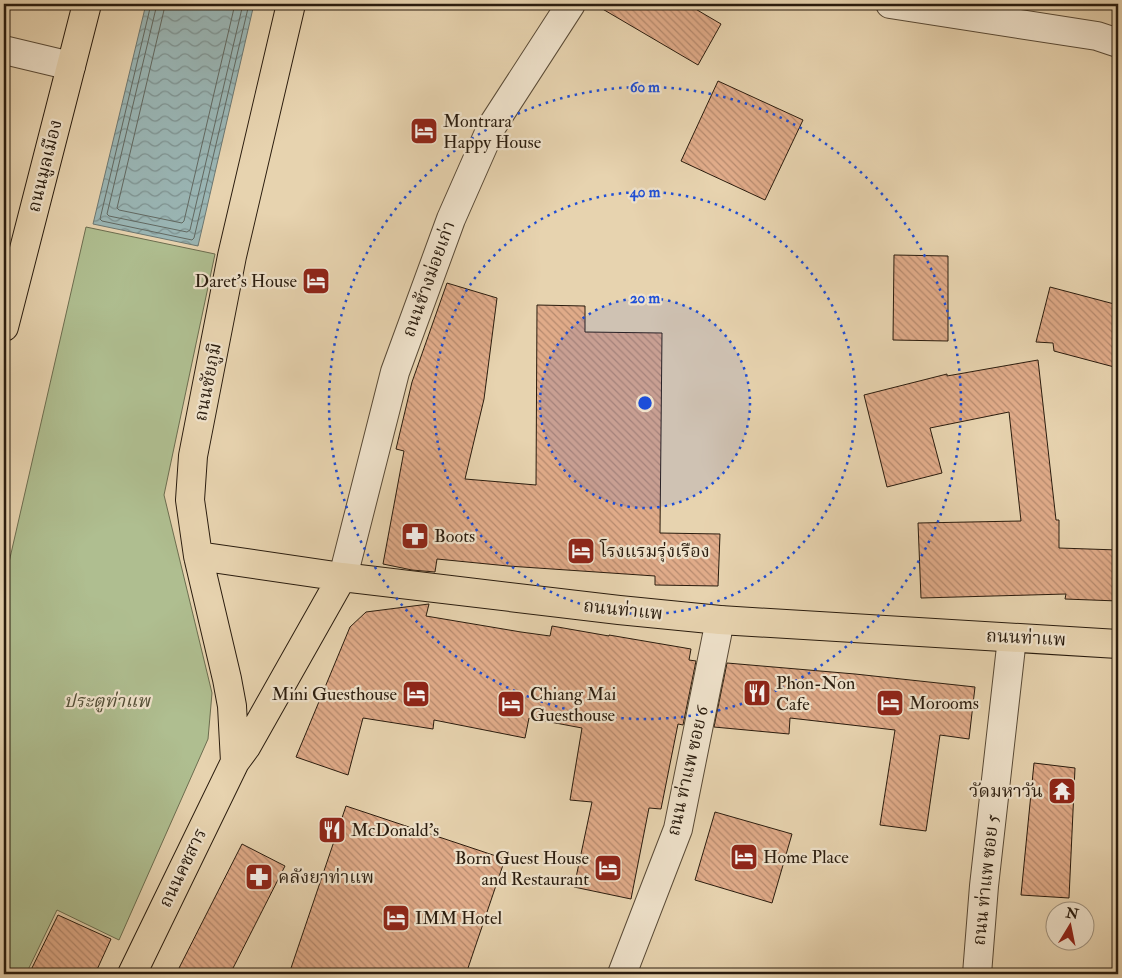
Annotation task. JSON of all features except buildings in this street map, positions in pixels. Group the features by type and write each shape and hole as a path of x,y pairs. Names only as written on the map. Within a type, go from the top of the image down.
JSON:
{"main road":[{"name":"ถนนมูลเมือง","path":"4,327 87,4"},
{"name":"ถนนชัยภูมิ","path":"235,762 232,706 198,556 190,500 193,456 232,256 291,4"},
{"name":"ถนนท่าแพ","path":"198,556 342,577 720,620 1118,644"},
{"path":"235,762 246,747 342,577"},
{"name":"ถนนคชสาร","path":"132,974 235,762"}],"street":[{"name":"ถนนช้างม่อยเก่า","path":"342,577 395,372 451,219 492,126 571,4"},
{"path":"890,4 1097,36 1118,43"},
{"path":"4,50 71,66"},
{"name":"ถนน ท่าแพ ซอย 6","path":"622,974 678,829 720,620"},
{"name":"ถนน ท่าแพ ซอย 5","path":"977,974 984,886 1012,638"}],"green space":[{"name":"ประตูท่าแพ","path":"86,227 215,254 164,495 212,693 208,739 119,940 57,910 26,974 4,974 4,584"}],"water":[{"path":"146,4 254,4 198,246 93,224"}],"place":[{"name":"Montrara Happy House","path":"424,131"},
{"name":"Daret's House","path":"316,281"},
{"name":"Boots","path":"415,536"},
{"name":"โรงแรมรุ่งเรือง","path":"581,551"},
{"name":"Phon-Non Cafe","path":"757,693"},
{"name":"Mini Guesthouse","path":"416,694"},
{"name":"Morooms","path":"890,703"},
{"name":"Chiang Mai Guesthouse","path":"511,704"},
{"name":"วัดมหาวัน","path":"1062,791"},
{"name":"McDonald's","path":"332,830"},
{"name":"Home Place","path":"744,857"},
{"name":"Born Guest House and Restaurant","path":"608,868"},
{"name":"คลังยาท่าแพ","path":"259,877"},
{"name":"IMM Hotel","path":"396,918"}]}
